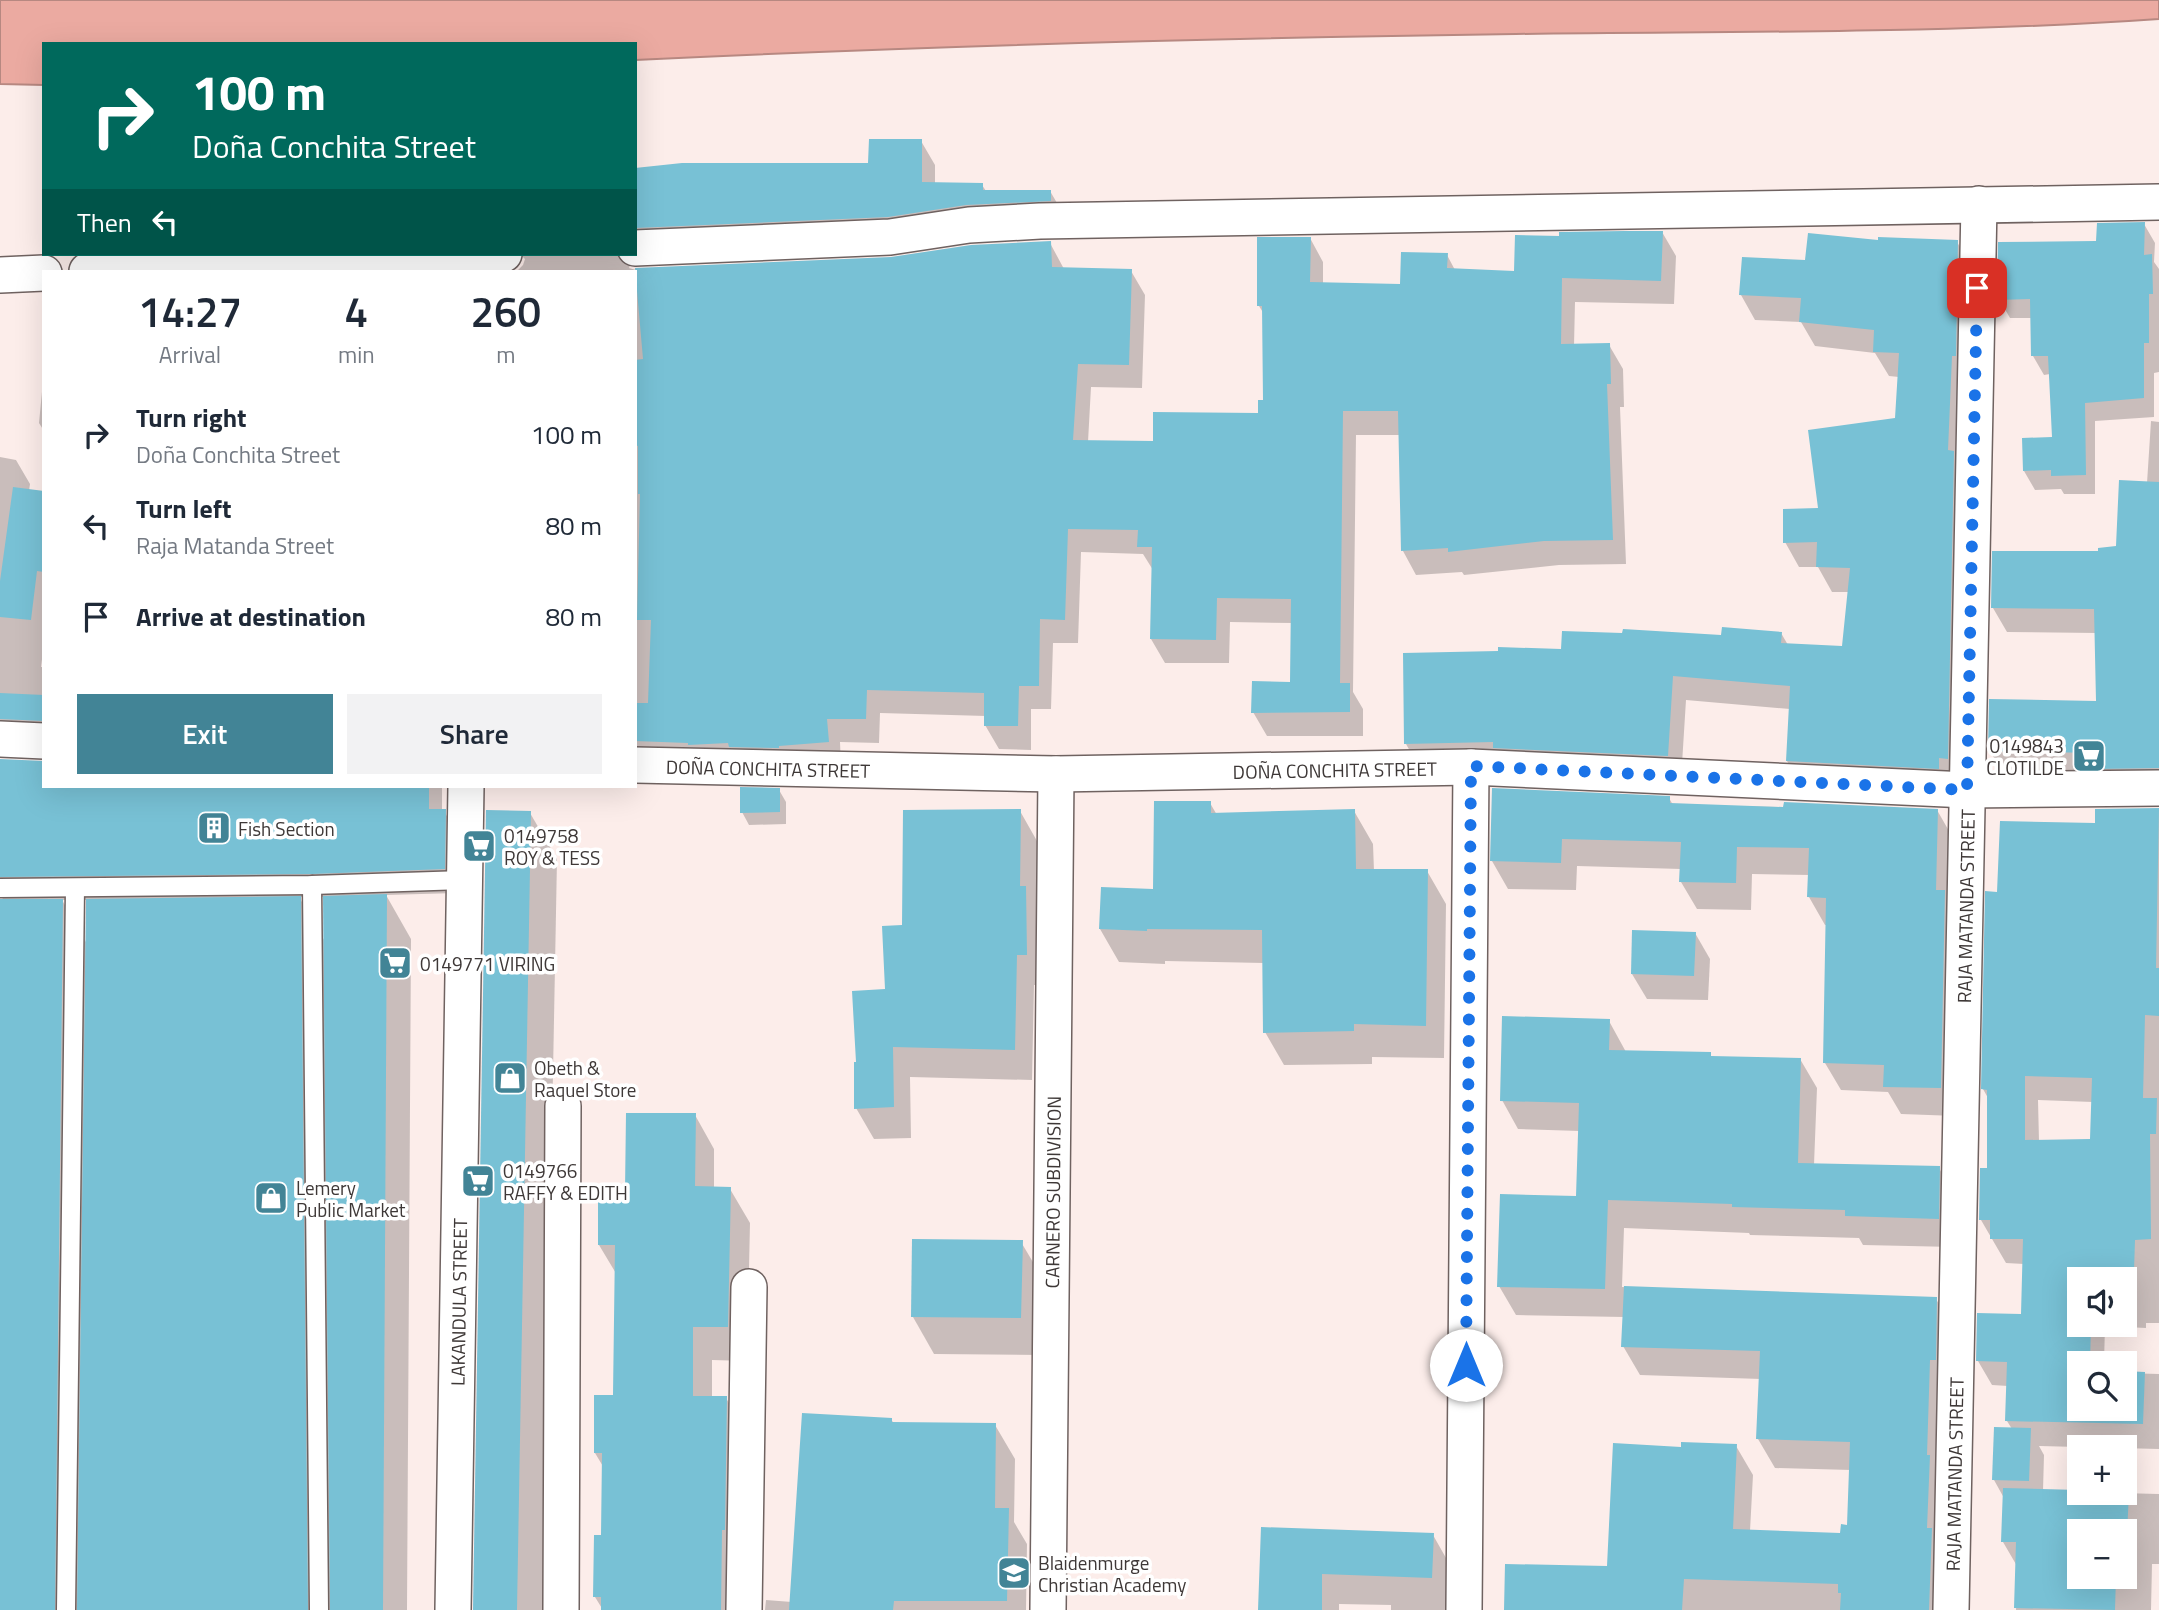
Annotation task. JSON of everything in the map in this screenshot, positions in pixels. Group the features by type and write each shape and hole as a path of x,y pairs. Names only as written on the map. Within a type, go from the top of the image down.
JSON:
{"street":[{"path":"637,248 890,237 969,225 1040,221 2159,202"},
{"name":"RAJA MATANDA STREET","path":"1951,1610 1979,204"},
{"path":"139,270 450,264 493,256"},
{"path":"0,275 42,273"},
{"path":"0,739 42,741"},
{"name":"DOÑA CONCHITA STREET","path":"637,765 1056,774 1471,766 1967,790 2159,788"},
{"path":"1464,1610 1471,766"},
{"name":"CARNERO SUBDIVISION","path":"1048,1610 1056,774"},
{"name":"LAKANDULA STREET","path":"453,1610 466,788"},
{"path":"561,1610 563,1106"},
{"path":"744,1610 748,1287"}],"lane":[{"path":"0,888 312,885 464,880"},
{"path":"312,885 319,1610"},
{"path":"66,1610 75,888"}],"shaded area":[{"path":"0,0 2159,0 2159,19 2079,24 1918,30 1076,43 637,60 637,42 42,42 42,85 0,84"}],"building":[{"path":"869,139 922,139 922,182 983,183 983,190 1051,190 1051,201 966,205 888,217 637,228 637,168 682,163 868,163"},
{"path":"2145,222 2144,255 2152,254 2153,294 2149,294 2149,343 2144,343 2144,398 2085,403 2086,475 2051,476 2051,470 2023,471 2022,438 2052,437 2048,356 2031,356 2030,299 1997,300 1998,242 2096,241 2097,223"},
{"path":"1663,231 1661,281 1562,278 1561,344 1610,343 1611,384 1607,384 1613,540 1544,541 1448,552 1448,548 1401,551 1398,411 1343,411 1340,683 1350,683 1350,712 1251,713 1252,681 1290,682 1291,599 1217,598 1216,640 1150,639 1152,547 1137,547 1138,530 1068,529 1065,620 1040,619 1039,686 1019,686 1018,726 984,726 984,693 867,690 866,719 827,719 829,742 779,748 729,747 728,743 688,745 637,741 637,703 648,703 651,620 637,620 640,494 637,360 643,359 635,268 891,257 971,245 1051,241 1052,267 1132,269 1129,365 1078,364 1073,440 1153,441 1153,412 1258,413 1258,400 1263,400 1262,306 1257,306 1257,237 1311,237 1310,282 1400,284 1401,252 1448,253 1447,268 1514,271 1515,235 1559,236 1559,232"},
{"path":"1808,233 1878,240 1878,237 1958,240 1956,356 1952,356 1948,450 1954,451 1948,759 1939,758 1939,769 1786,761 1790,686 1673,676 1668,756 1493,748 1493,742 1404,744 1403,653 1498,651 1498,647 1561,649 1562,631 1622,633 1623,629 1721,635 1722,627 1782,632 1781,643 1842,646 1850,568 1816,567 1817,542 1783,543 1783,509 1818,508 1808,430 1895,418 1899,353 1873,352 1874,330 1799,322 1801,298 1739,295 1742,257 1805,260"},
{"path":"2119,480 2159,482 2159,768 2095,769 2095,753 1988,751 1989,699 2096,701 2094,609 1991,608 1992,551 2098,551 2098,548 2116,546"},
{"path":"13,487 42,491 42,572 37,571 31,620 0,617 0,581"},
{"path":"0,693 42,695 42,721 0,719"},
{"name":"Fish Section","path":"0,759 42,761 42,788 429,788 429,809 446,809 445,869 312,874 0,877"},
{"path":"740,787 780,788 780,812 740,813"},
{"path":"1492,788 1670,796 1670,803 1783,807 1784,802 1938,809 1936,890 1945,890 1941,1088 1883,1087 1884,1065 1823,1063 1826,898 1807,897 1809,848 1737,847 1736,883 1679,882 1681,842 1562,839 1561,863 1490,861"},
{"path":"1154,801 1211,801 1211,813 1355,809 1356,869 1428,869 1426,1026 1354,1024 1354,1031 1263,1033 1262,930 1099,929 1101,887 1153,889"},
{"path":"2159,808 2156,968 2159,968 2159,1016 2145,1015 2143,1098 2157,1098 2156,1134 2150,1134 2151,1239 2135,1240 2134,1267 2067,1267 2067,1337 2091,1337 2090,1351 2067,1351 2067,1421 2137,1421 2137,1372 2145,1372 2143,1424 2005,1421 2007,1362 1976,1361 1977,1313 2021,1314 2023,1239 1990,1239 1990,1220 1979,1220 1980,1168 1987,1168 1987,1090 1981,1089 1985,891 1997,892 2000,821 2095,823 2095,809","holes":["2025,1076 2092,1078 2090,1139 2025,1140"]},
{"path":"1021,809 1020,886 1026,886 1027,955 1017,955 1015,1050 893,1047 894,1107 854,1109 856,1062 852,991 885,989 882,926 902,925 903,810"},
{"path":"486,810 531,811 517,1610 473,1610"},
{"path":"387,894 383,1610 330,1610 323,896"},
{"path":"301,896 308,1610 77,1610 86,899"},
{"path":"0,899 63,899 55,1610 0,1610"},
{"path":"1632,930 1696,932 1694,976 1631,974"},
{"path":"1502,1016 1610,1019 1609,1050 1711,1052 1711,1056 1801,1058 1798,1163 1940,1166 1939,1219 1845,1216 1845,1210 1608,1200 1605,1289 1497,1287 1500,1194 1576,1196 1579,1103 1500,1101"},
{"path":"626,1113 696,1113 695,1186 731,1187 728,1327 693,1327 693,1396 727,1396 721,1610 601,1610 601,1597 593,1597 594,1535 601,1535 602,1453 594,1453 594,1395 613,1395 615,1245 598,1245 598,1191 625,1191"},
{"path":"912,1239 1023,1240 1021,1318 911,1317"},
{"path":"1624,1286 1937,1297 1936,1360 1930,1360 1927,1455 1930,1455 1927,1528 1932,1528 1929,1610 1840,1610 1841,1593 1838,1593 1838,1584 1684,1579 1682,1610 1504,1610 1505,1564 1607,1566 1613,1443 1681,1447 1681,1442 1737,1444 1733,1529 1840,1533 1841,1524 1847,1525 1850,1442 1756,1439 1760,1351 1621,1347"},
{"path":"802,1413 892,1418 892,1422 996,1423 995,1508 1009,1508 1007,1601 894,1601 893,1610 789,1610"},
{"path":"1994,1427 2031,1428 2029,1481 1992,1480"},
{"path":"2003,1488 2067,1490 2067,1505 2128,1505 2128,1519 2067,1519 2067,1589 2116,1589 2115,1610 2014,1608 2016,1542 2001,1542"},
{"path":"1261,1527 1434,1533 1432,1578 1322,1574 1322,1610 1258,1610"}],"place":[{"name":"0149843 CLOTILDE","path":"2089,756"},
{"name":"Fish Section","path":"214,828"},
{"name":"0149758 ROY & TESS","path":"479,846"},
{"name":"0149771 VIRING","path":"395,963"},
{"name":"Obeth & Raquel Store","path":"510,1078"},
{"name":"0149766 RAFFY & EDITH","path":"478,1181"},
{"name":"Lemery Public Market","path":"271,1198"},
{"name":"Blaidenmurge Christian Academy","path":"1014,1573"}],"route":[{"path":"1466,1365 1471,766 1967,790 1977,288"}]}
